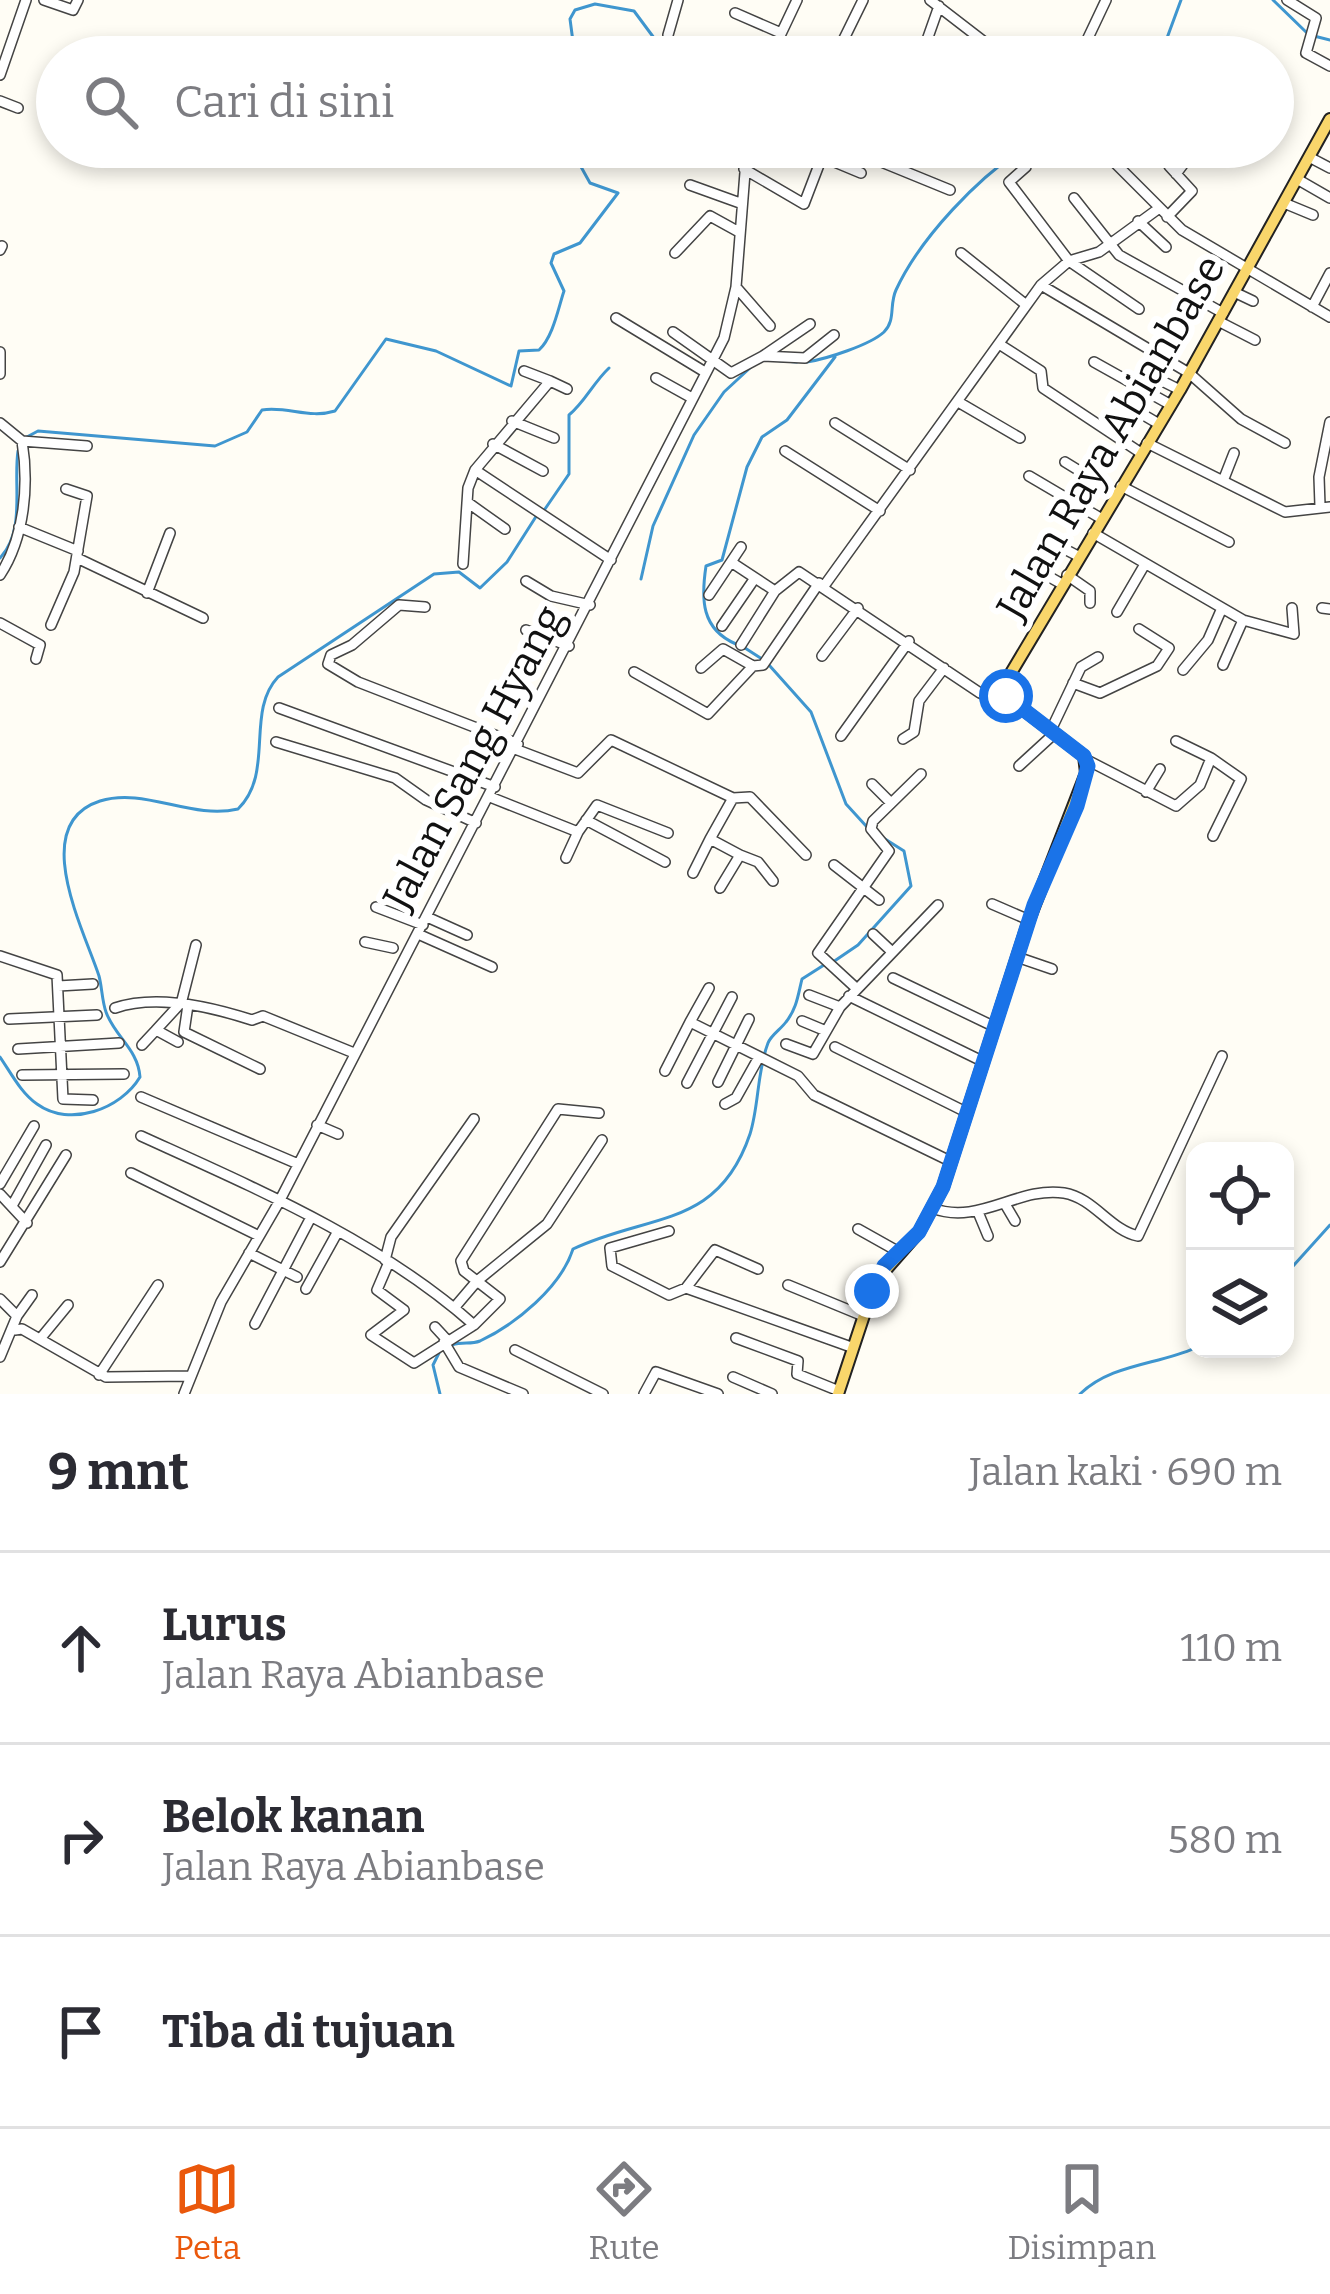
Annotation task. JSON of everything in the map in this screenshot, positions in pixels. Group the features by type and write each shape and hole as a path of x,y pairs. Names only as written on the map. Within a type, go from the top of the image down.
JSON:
{"main road":[{"name":"Jalan Raya Abianbase","path":"1005,691 1007,676 1180,390 1328,125"},
{"path":"838,1393 872,1291 932,1208 952,1162 1029,920 1077,806 1087,760 1005,691"}],"street":[{"path":"44,0 73,10 78,0"},
{"path":"668,35 678,0"},
{"path":"780,36 797,0"},
{"path":"845,36 863,0"},
{"path":"1088,36 1106,0"},
{"path":"1287,0 1316,22 1306,52 1330,66"},
{"path":"1,69 23,1"},
{"path":"926,36 934,3 977,36"},
{"path":"735,13 782,33"},
{"path":"0,29 15,36"},
{"path":"0,101 18,108"},
{"path":"1317,143 1330,149"},
{"path":"1309,157 1330,168"},
{"path":"744,169 803,204 814,168"},
{"path":"850,168 862,173"},
{"path":"902,168 950,190"},
{"path":"1025,168 1009,182 1069,261 1139,309"},
{"path":"1119,168 1163,213 1246,271 1330,317"},
{"path":"701,668 723,649 753,666 763,665 960,403 1041,285 1069,261 1108,245 1138,221 1163,213 1192,191 1174,168"},
{"name":"Jalan Sang Hyang","path":"184,1394 249,1253 569,646 730,324 744,169"},
{"path":"1297,179 1330,198"},
{"path":"690,185 740,203"},
{"path":"1074,198 1108,245 1255,340"},
{"path":"1284,203 1313,215"},
{"path":"675,253 710,216 739,232"},
{"path":"1138,221 1166,247"},
{"path":"961,253 1025,304"},
{"path":"1312,307 1330,273"},
{"path":"1041,285 1189,373 1241,418 1285,443"},
{"path":"736,287 770,326"},
{"path":"1234,292 1253,301"},
{"path":"616,318 705,372"},
{"path":"673,332 731,374 810,324"},
{"path":"763,356 805,358 834,335"},
{"path":"999,344 1042,371 1043,388 1144,448 1285,512 1325,507 1319,477 1330,422"},
{"path":"0,352 0,374"},
{"path":"1094,362 1171,405"},
{"path":"524,371 567,389"},
{"path":"1144,372 1180,390"},
{"path":"656,378 692,398"},
{"path":"463,563 467,502 475,470 550,381"},
{"path":"1118,400 1159,424"},
{"path":"960,403 1020,438"},
{"path":"512,421 554,438"},
{"path":"0,423 22,441 87,446"},
{"path":"835,423 910,470"},
{"path":"0,575 19,527 25,491 22,441"},
{"path":"493,444 543,471"},
{"path":"785,451 880,511"},
{"path":"1223,481 1234,453"},
{"path":"1065,462 1229,542"},
{"path":"475,470 611,560"},
{"path":"1029,476 1102,519"},
{"path":"51,625 77,555 87,496 66,489"},
{"path":"467,502 505,530"},
{"path":"19,527 203,618"},
{"path":"147,593 170,532"},
{"path":"1093,533 1243,620 1294,634 1292,608"},
{"path":"1049,541 1078,556"},
{"path":"710,596 741,547"},
{"path":"731,562 776,591"},
{"path":"1117,612 1145,564"},
{"path":"1037,569 1090,591 1090,603"},
{"path":"741,645 794,572 858,608 986,696 1005,691"},
{"path":"1192,587 1197,574"},
{"path":"722,626 754,578"},
{"path":"526,581 551,596 590,605"},
{"path":"425,607 399,605 352,645 331,656 328,664 375,689 578,773 611,740 733,798 750,797 806,855"},
{"path":"822,656 858,608"},
{"path":"1183,670 1215,628 1222,608"},
{"path":"1223,665 1243,620"},
{"path":"0,622 40,645 37,659"},
{"path":"1073,683 1100,693 1157,666 1169,648 1139,629"},
{"path":"526,630 569,646"},
{"path":"841,736 909,641"},
{"path":"1019,766 1053,732 1085,661 1098,657"},
{"path":"634,672 708,714 753,666"},
{"path":"903,739 914,732 919,701 944,668"},
{"path":"280,708 493,792 578,832"},
{"path":"1176,741 1240,775 1213,836"},
{"path":"276,742 395,778 426,800 476,823"},
{"path":"1087,760 1176,806 1199,785 1211,758"},
{"path":"1146,792 1160,769"},
{"path":"922,774 871,826 889,851 820,948 826,966 853,992 985,1062"},
{"path":"872,784 891,803"},
{"path":"693,872 733,798"},
{"path":"566,858 597,806 668,832"},
{"path":"1228,810 1239,816"},
{"path":"586,820 665,862"},
{"path":"710,839 758,862 773,881"},
{"path":"720,887 740,855"},
{"path":"834,866 878,900"},
{"path":"992,904 1029,920"},
{"path":"786,1045 811,1055 840,1007 875,965 938,905"},
{"path":"376,907 422,925 467,935"},
{"path":"422,925 493,967"},
{"path":"872,934 890,949"},
{"path":"365,942 393,948"},
{"path":"196,945 183,1005 184,1032 260,1069"},
{"path":"0,956 53,972 61,1018 64,1100 93,1100"},
{"path":"862,956 875,965"},
{"path":"1017,957 1052,969"},
{"path":"893,978 995,1027"},
{"path":"58,986 93,984"},
{"path":"665,1071 709,988"},
{"path":"809,994 840,1007"},
{"path":"687,1083 732,997"},
{"path":"115,1009 139,1002 183,1005 252,1020 263,1016 354,1054"},
{"path":"142,1045 183,1005"},
{"path":"9,1019 98,1015"},
{"path":"718,1082 749,1019"},
{"path":"690,1022 798,1076 814,1095 952,1162"},
{"path":"802,1022 826,1031"},
{"path":"155,1030 178,1042"},
{"path":"18,1049 119,1043"},
{"path":"835,1046 968,1113"},
{"path":"932,1208 947,1214 978,1213 1005,1204 1070,1195 1138,1236 1222,1056"},
{"path":"724,1104 736,1098 760,1058"},
{"path":"22,1075 124,1073"},
{"path":"141,1097 298,1164"},
{"path":"500,1299 461,1261 558,1109 599,1113"},
{"path":"474,1118 391,1237 376,1290 404,1310 371,1335 410,1362 421,1360 474,1325 509,1290"},
{"path":"317,1125 338,1134"},
{"path":"0,1184 34,1126"},
{"path":"141,1136 279,1202 387,1261 474,1325"},
{"path":"454,1308 477,1281 547,1224 602,1140"},
{"path":"13,1204 46,1145"},
{"path":"0,1262 66,1155"},
{"path":"131,1173 259,1237"},
{"path":"0,1194 27,1223"},
{"path":"1005,1204 1015,1221"},
{"path":"978,1213 988,1236"},
{"path":"255,1324 309,1221"},
{"path":"858,1229 899,1252"},
{"path":"669,1231 614,1246 609,1259 634,1280 669,1295 686,1288 715,1250 758,1269"},
{"path":"307,1289 337,1233"},
{"path":"249,1253 296,1277"},
{"path":"99,1375 158,1285"},
{"path":"788,1285 861,1315"},
{"path":"686,1288 851,1347"},
{"path":"0,1357 32,1294"},
{"path":"0,1299 17,1316"},
{"path":"40,1339 68,1305"},
{"path":"490,1310 501,1321"},
{"path":"365,1323 375,1331"},
{"path":"435,1327 456,1365 523,1394"},
{"path":"14,1330 40,1339 99,1375 189,1376"},
{"path":"736,1338 798,1361 797,1374 838,1393"},
{"path":"514,1350 582,1389 603,1394"},
{"path":"644,1394 656,1372 718,1394"},
{"path":"733,1377 772,1394"}],"waterway":[{"path":"1168,36 1181,0"},
{"path":"1273,0 1306,32"},
{"path":"572,36 570,19 575,10 595,4 634,11 653,36"},
{"path":"1314,36 1330,40"},
{"path":"25,438 38,431 215,446 247,432 262,410 335,411 386,339 436,351 511,386 519,351 539,350 554,322 564,291 551,263 554,254 580,243 618,193 590,183 582,168"},
{"path":"807,362 847,351 884,332 896,290 920,250 952,210 997,168"},
{"path":"736,644 716,630 706,612 706,566 722,560 747,467 762,437 787,420 835,357"},
{"path":"771,360 797,362"},
{"path":"641,579 653,526 694,435 724,392 751,367"},
{"path":"545,509 569,474 569,415 609,368"},
{"path":"0,558 16,521 18,451"},
{"path":"0,1057 31,1099 64,1114 108,1106 140,1077 135,1059 106,1012 67,880 67,832 79,813 117,798 203,810 238,809 255,778 263,707 278,677 434,574 459,572 480,588 507,562 537,515"},
{"path":"745,648 762,659"},
{"path":"769,665 811,712 846,804 867,827"},
{"path":"833,962 858,945 911,886 904,851 885,839"},
{"path":"452,1345 480,1341 522,1314 548,1290 573,1249 678,1214 720,1187 750,1134 768,1043 793,1012 802,979 824,965"},
{"path":"1294,1265 1330,1225"},
{"path":"1080,1394 1120,1371 1186,1352"},
{"path":"439,1353 433,1365 440,1394"}],"route":[{"path":"872,1291 884,1266 919,1232 943,1187 1029,920 1077,806 1088,766 1084,756 1006,696"}]}
